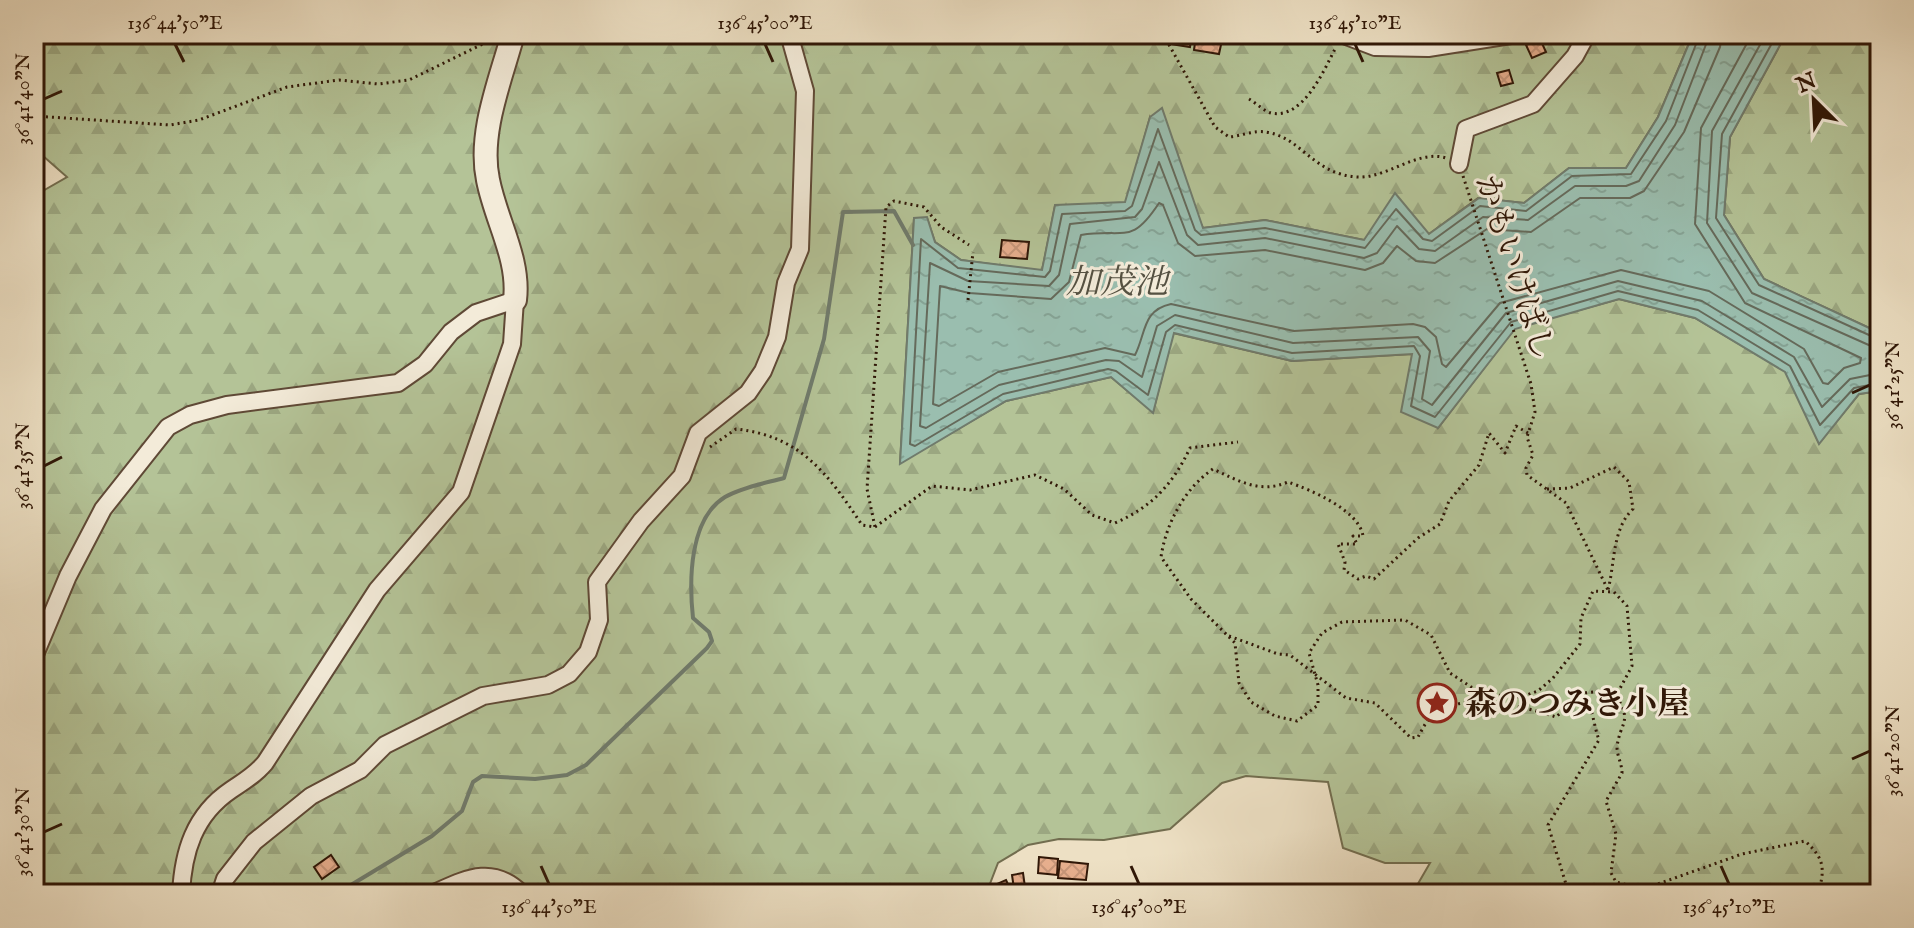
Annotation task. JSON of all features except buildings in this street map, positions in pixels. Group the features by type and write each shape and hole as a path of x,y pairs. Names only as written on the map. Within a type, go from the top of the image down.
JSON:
{"street":[{"path":"181,894 185,849 203,818 229,791 252,779 265,763 377,590 461,492 512,344 518,279 487,179 485,145 513,34"},
{"path":"220,894 225,879 254,842 311,796 360,770 385,745 483,696 548,685 569,674 588,652 599,620 597,582 641,521 682,476 698,433 748,393 763,371 777,337 786,283 800,249 805,91 789,34"},
{"path":"1342,34 1375,47 1428,48 1517,34"},
{"path":"1459,164 1466,129 1533,104 1575,56 1587,34"},
{"path":"34,657 68,576 103,509 168,427 190,415 227,405 398,383 425,364 451,332 476,313 515,300"},
{"path":"432,894 459,882 490,875 508,881 522,894"},
{"path":"1867,894 1880,889"}],"path":[{"path":"34,116 170,125 199,120 287,87 339,80 378,84 409,80 503,34"},
{"path":"1163,34 1215,127 1229,137 1264,131 1291,141 1320,167 1336,174 1360,177 1386,173 1426,157 1441,156 1459,164"},
{"path":"1249,99 1271,113 1287,112 1300,105 1342,34"},
{"name":"かもいけばし","path":"1459,164 1531,384 1535,412 1528,433 1533,455 1526,468 1527,475 1547,489"},
{"path":"875,527 867,489 886,207 894,201 924,207 941,227 969,245"},
{"path":"968,300 973,252"},
{"path":"1528,433 1516,426 1505,453 1489,433 1479,465 1449,501 1440,524 1418,538 1374,579 1366,576 1358,579 1344,570 1345,562 1338,544 1357,544 1353,536 1363,536 1362,528 1338,503 1288,482 1271,489 1258,488 1213,469 1196,481 1182,503 1163,541 1161,557 1191,599 1235,643 1239,683 1251,702 1275,716 1297,721 1318,705 1315,671 1309,653 1322,633 1342,622 1405,620 1431,635 1450,673 1471,687 1496,695 1521,697 1538,691 1580,644 1581,618 1593,591 1608,590 1621,596 1627,606 1632,666 1616,696 1625,709 1626,722 1617,752 1622,773 1606,801 1616,834 1611,873 1616,882 1644,889 1742,854 1805,841 1821,855 1825,871 1818,894"},
{"path":"703,454 736,429 765,432 806,454 836,485 862,525 875,527 932,486 970,490 1035,475 1064,489 1092,515 1115,523 1143,511 1177,477 1190,448 1238,442"},
{"path":"1547,489 1570,488 1614,467 1629,482 1633,509 1624,518 1615,546 1615,563 1608,590"},
{"path":"1547,489 1566,503 1608,590"},
{"path":"1226,634 1278,654 1290,655 1315,671 1346,698 1375,703 1411,738 1418,737 1430,717 1446,707 1475,703 1523,707 1556,717 1583,693 1619,689"},
{"path":"1569,894 1548,825 1599,740 1591,720 1591,705 1583,693"}],"green space":[{"path":"34,34 1693,34 1658,117 1626,168 1569,168 1524,203 1478,198 1429,234 1364,240 1265,220 1203,228 1150,117 1126,203 1055,206 1042,271 961,260 935,242 927,218 914,218 900,463 1006,401 1111,377 1153,412 1173,333 1292,361 1413,354 1438,428 1515,328 1619,299 1695,318 1786,372 1819,443 1859,394 1880,391 1880,894 1412,894 1430,863 1385,863 1343,848 1328,782 1246,776 1222,783 1170,829 1104,840 1059,839 1028,845 998,863 986,894 34,894 34,196 67,177 34,148"},
{"path":"1786,34 1880,34 1880,333 1764,279 1724,215 1730,137"}],"water":[{"name":"加茂池","path":"1693,34 1786,34 1730,137 1724,215 1764,279 1880,333 1880,391 1859,394 1819,444 1785,372 1695,318 1619,299 1515,329 1438,428 1401,412 1412,354 1292,361 1174,333 1153,413 1111,377 1006,401 900,464 914,218 927,217 935,242 961,260 1042,270 1055,205 1125,202 1150,117 1162,108 1203,228 1265,220 1364,240 1395,193 1429,234 1479,198 1524,203 1569,168 1626,168 1658,117"}],"waterway":[{"path":"336,894 432,836 462,811 473,782 482,776 535,779 567,775 586,765 707,648 712,641 709,632 693,618 692,569 698,535 713,507 725,497 784,478 824,339 843,212 894,211 913,245"}],"place":[{"name":"森のつみき小屋","path":"1437,703"}]}
